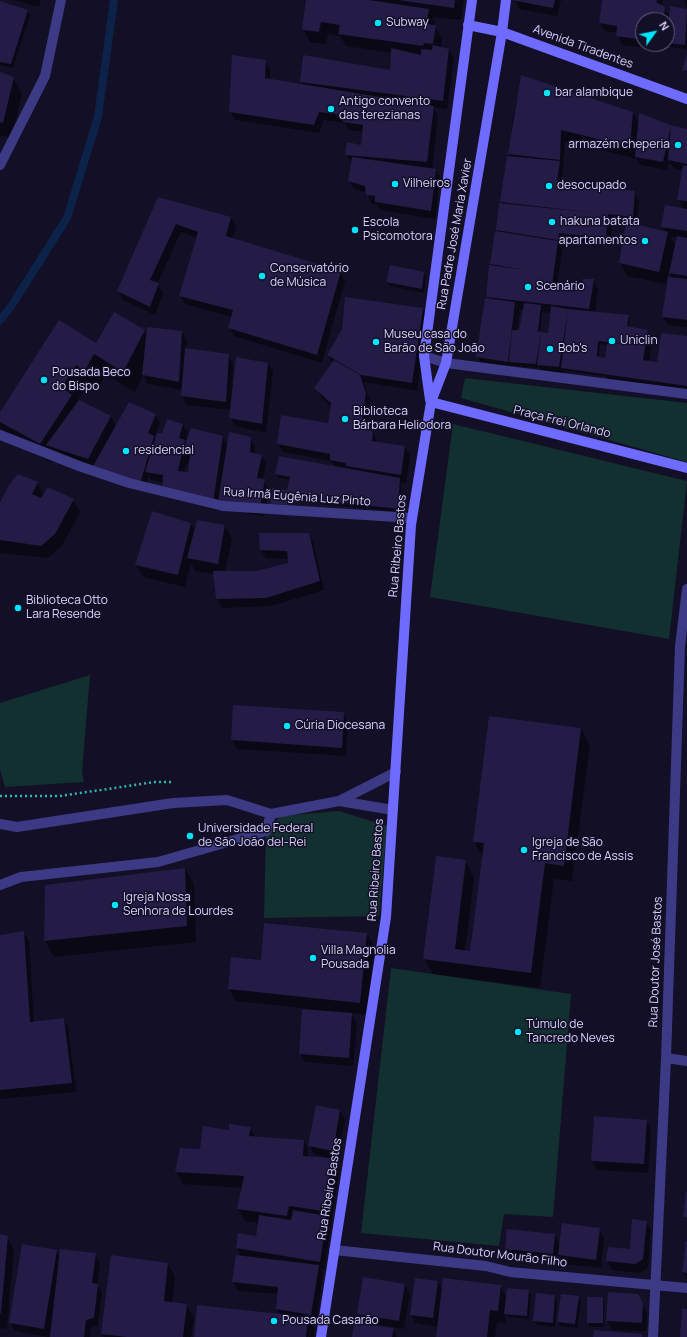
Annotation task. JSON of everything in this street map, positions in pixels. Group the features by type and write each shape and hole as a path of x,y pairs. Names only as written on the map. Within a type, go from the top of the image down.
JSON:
{"main road":[{"name":"Rua Padre José Maria Xavier","path":"431,402 424,356 472,0"},
{"name":"Rua Padre José Maria Xavier","path":"431,402 446,363 502,32 506,0"},
{"name":"Avenida Tiradentes","path":"468,25 502,32 687,99"},
{"name":"Praça Frei Orlando","path":"431,402 687,468"},
{"name":"Rua Ribeiro Bastos","path":"321,1337 386,917 412,518 431,402"}],"street":[{"path":"1,160 45,76 61,0"},
{"path":"424,356 446,363 687,394"},
{"name":"Rua Irmã Eugênia Luz Pinto","path":"0,435 79,466 129,483 223,506 412,518"},
{"name":"Rua Doutor José Bastos","path":"653,1337 654,1283 666,1058 680,646 687,589"},
{"path":"0,824 17,827 173,803 226,800 271,814 339,801 396,772"},
{"path":"339,801 394,810"},
{"path":"0,885 21,877 158,862 266,831 271,814"},
{"path":"666,1058 687,1061"},
{"name":"Rua Doutor Mourão Filho","path":"334,1250 486,1266 510,1272 654,1283 687,1288"}],"green space":[{"path":"465,378 687,403 687,462 461,398"},
{"path":"453,424 687,481 669,639 430,597"},
{"path":"90,675 82,771 84,782 5,787 0,769 0,703"},
{"path":"339,811 387,826 379,916 264,918 266,831 281,816"},
{"path":"391,968 571,994 553,1217 504,1214 499,1246 361,1233"}],"building":[{"name":"Subway","path":"306,0 369,0 429,9 426,24 436,25 433,44 424,43 423,46 338,34 340,25 321,22 319,32 302,30"},
{"path":"398,0 455,0 454,8"},
{"path":"512,0 555,0 553,8"},
{"path":"602,0 657,0 656,2 665,7 665,12 635,12 635,39 616,36 617,26 599,23"},
{"path":"0,1 28,10 11,64 0,62"},
{"path":"670,6 687,9 685,45 675,44 675,12 670,12"},
{"path":"433,45 449,49 443,101 300,82 303,55 390,70 391,48 421,55 421,49 432,50"},
{"path":"687,54 687,71 682,70"},
{"name":"Antigo convento das terezianas","path":"232,55 266,60 265,78 434,106 427,162 345,155 347,142 361,145 363,125 343,122 343,115 319,112 314,125 229,112"},
{"path":"0,72 14,77 3,123 0,122"},
{"name":"bar alambique","path":"521,75 633,112 630,147 561,130 560,160 508,154"},
{"path":"639,113 671,125 663,162 635,157"},
{"name":"armazém cheperia","path":"671,125 687,129 687,164 668,160"},
{"name":"desocupado","path":"507,156 560,161 557,181 635,191 633,217 608,214 606,238 559,233 558,240 496,230 499,203 605,214 500,202"},
{"name":"Vilheiros","path":"352,157 436,169 431,211 375,202 375,196 366,195 365,186 348,181"},
{"path":"683,165 687,166 687,201 677,200"},
{"name":"Conservatório de Música","path":"158,197 231,217 226,236 341,271 317,355 228,328 233,310 179,296 198,232 176,224 150,280 159,283 150,307 117,291"},
{"path":"665,205 687,209 687,231 661,227"},
{"name":"apartamentos","path":"626,222 668,232 659,272 619,263"},
{"path":"495,231 558,241 552,285 582,289 583,279 594,279 589,309 486,297 489,265 525,270 490,264"},
{"path":"677,236 687,238 687,276 669,273"},
{"path":"390,265 424,272 422,289 386,282"},
{"path":"668,277 687,279 687,320 662,317"},
{"name":"Museu casa do Barão de São João","path":"345,297 423,308 412,383 361,375 327,355 342,329"},
{"path":"485,298 515,302 508,362 476,357"},
{"path":"524,303 541,305 538,331 541,332 536,364 509,362 512,330 519,330"},
{"name":"Bob's","path":"551,306 568,309 559,367 537,365 541,332 548,333"},
{"path":"568,309 629,315 627,326 648,330 643,360 657,362 661,333 687,336 687,386 561,368","holes":["598,341 622,344 607,344 605,358 597,356"]},
{"name":"Pousada Beco do Bispo","path":"114,312 145,330 123,372 94,354 85,371 76,365 62,387 72,395 40,444 0,422 0,412 59,320 96,343"},
{"path":"147,327 182,331 179,382 142,375"},
{"path":"185,348 229,354 226,402 181,396"},
{"path":"236,357 268,363 262,424 229,418"},
{"name":"Biblioteca Bárbara Heliodora","path":"334,360 360,375 366,393 361,429 373,431 372,441 405,446 401,475 346,466 346,463 330,460 330,454 277,444 281,415 328,423 331,403 314,388"},
{"name":"residencial","path":"79,400 111,416 88,459 46,445"},
{"name":"residencial","path":"129,402 156,414 148,433 154,436 140,484 93,466"},
{"path":"167,419 183,424 179,438 185,440 178,471 188,472 190,455 182,454 191,428 223,436 213,503 162,488 163,475 145,472 157,433 162,433"},
{"name":"residencial","path":"229,432 251,437 250,452 262,455 257,478 265,479 260,508 218,502"},
{"path":"279,456 400,478 398,509 318,500 319,495 291,492 289,505 270,504 272,488 287,490 290,477 275,474"},
{"path":"18,474 38,482 32,494 41,498 48,487 74,499 55,534 41,546 0,540 0,503 9,485"},
{"path":"152,511 191,523 178,575 135,565"},
{"path":"197,520 225,525 218,564 187,558"},
{"path":"259,533 309,533 320,581 266,598 216,599 213,571 257,571 288,563 287,551 260,550"},
{"name":"Cúria Diocesana","path":"233,705 344,712 342,748 231,740"},
{"name":"Igreja de São Francisco de Assis","path":"489,716 581,728 564,866 545,863 531,973 423,959 436,856 466,860 455,949 470,951 484,843 473,842"},
{"name":"Igreja Nossa Senhora de Lourdes","path":"185,868 187,926 44,941 45,885"},
{"path":"264,923 367,933 360,1003 228,989 231,957 261,960"},
{"path":"24,931 30,1022 64,1018 72,1083 0,1090 0,935"},
{"path":"302,1009 352,1013 349,1058 299,1054"},
{"path":"316,1105 340,1110 333,1151 308,1146"},
{"path":"594,1116 647,1120 644,1164 591,1161"},
{"path":"229,1124 251,1127 249,1136 304,1140 303,1156 332,1158 323,1211 289,1206 287,1216 237,1209 244,1176 175,1172 180,1148 200,1149 203,1126 229,1130"},
{"path":"686,1192 687,1217 683,1217"},
{"path":"293,1210 327,1216 320,1262 236,1248 238,1233 256,1236 259,1215 291,1220"},
{"path":"632,1219 647,1221 643,1259 635,1264 606,1261 608,1247 630,1249"},
{"path":"562,1223 600,1228 596,1260 558,1255"},
{"path":"507,1229 555,1234 553,1254 505,1249"},
{"path":"0,1234 8,1236 1,1313 0,1313"},
{"path":"687,1241 687,1273 682,1272"},
{"path":"22,1244 57,1250 44,1329 9,1323"},
{"path":"60,1249 96,1253 92,1283 98,1284 94,1318 86,1320 84,1337 50,1337"},
{"path":"111,1255 168,1263 164,1301 187,1304 183,1337 127,1337 101,1334"},
{"path":"236,1255 319,1265 311,1315 276,1309 278,1287 232,1282"},
{"path":"363,1277 405,1284 399,1321 357,1314"},
{"path":"415,1278 438,1281 433,1318 410,1315"},
{"path":"443,1278 501,1285 498,1311 490,1310 487,1337 436,1337"},
{"path":"507,1288 529,1290 527,1316 504,1314"},
{"path":"608,1292 638,1294 643,1303 642,1323 606,1321"},
{"path":"536,1293 555,1295 553,1323 533,1321"},
{"path":"561,1294 579,1296 575,1324 557,1322"},
{"path":"587,1297 603,1297 603,1323 587,1323"},
{"path":"197,1305 308,1317 306,1337 194,1337"},
{"path":"682,1309 687,1309 687,1337 680,1337"},
{"path":"354,1323 394,1328 392,1337 352,1337"},
{"path":"594,1330 642,1334 642,1337 593,1337"}],"waterway":[{"path":"0,320 10,308 67,218 98,117 114,0"}],"place":[{"name":"Subway","path":"378,23"},
{"name":"bar alambique","path":"547,93"},
{"name":"Antigo convento das terezianas","path":"331,109"},
{"name":"armazém cheperia","path":"678,145"},
{"name":"Vilheiros","path":"395,184"},
{"name":"desocupado","path":"549,186"},
{"name":"hakuna batata","path":"552,222"},
{"name":"Escola Psicomotora","path":"355,230"},
{"name":"apartamentos","path":"645,241"},
{"name":"Conservatório de Música","path":"262,276"},
{"name":"Scenário","path":"528,287"},
{"name":"Uniclin","path":"612,341"},
{"name":"Museu casa do Barão de São João","path":"376,342"},
{"name":"Bob's","path":"550,349"},
{"name":"Pousada Beco do Bispo","path":"44,380"},
{"name":"Biblioteca Bárbara Heliodora","path":"345,419"},
{"name":"residencial","path":"126,451"},
{"name":"Biblioteca Otto Lara Resende","path":"18,608"},
{"name":"Cúria Diocesana","path":"287,726"},
{"name":"Universidade Federal de São João del-Rei","path":"190,836"},
{"name":"Igreja de São Francisco de Assis","path":"524,850"},
{"name":"Igreja Nossa Senhora de Lourdes","path":"115,905"},
{"name":"Villa Magnolia Pousada","path":"313,958"},
{"name":"Túmulo de Tancredo Neves","path":"518,1032"},
{"name":"Pousada Casarão","path":"274,1321"}]}
